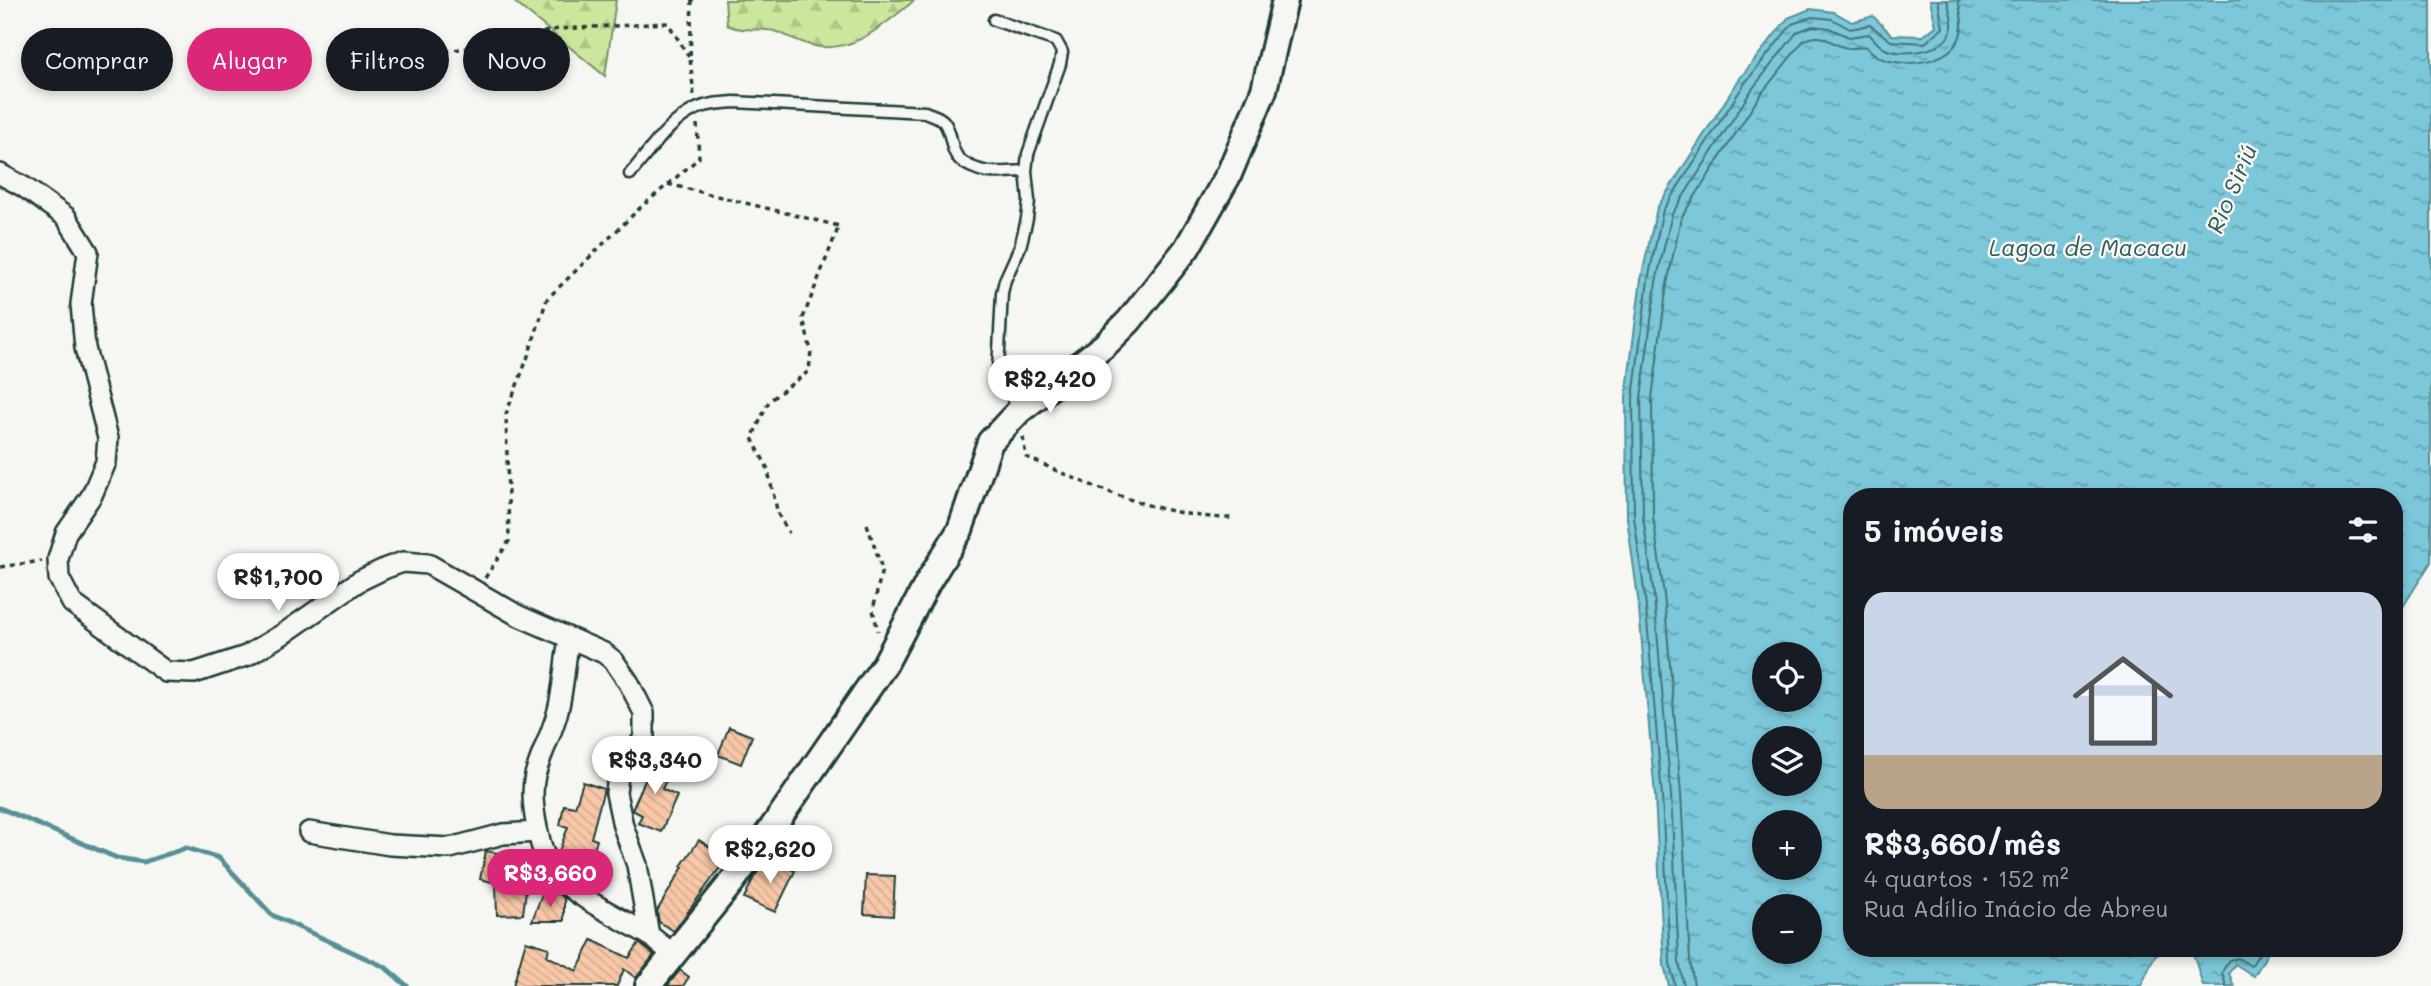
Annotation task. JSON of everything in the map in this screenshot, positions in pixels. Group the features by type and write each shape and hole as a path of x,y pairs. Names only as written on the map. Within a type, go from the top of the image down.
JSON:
{"street":[{"path":"648,986 775,824 885,664 928,582 960,530 990,442 1019,411 1105,345 1129,321 1187,248 1229,174 1264,90 1285,0"},
{"path":"0,174 24,187 66,218 88,252 81,304 85,348 108,438 106,463 92,495 66,533 58,559 59,578 72,603 166,672 194,673 246,656 283,634 359,580 403,562 428,564 519,616 569,640 594,648 614,661 644,713 644,738 618,775 616,793 623,826 637,865 649,935"},
{"path":"569,640 557,714 541,753 535,777 534,796 541,850 558,877 573,889 649,935 673,954"},
{"path":"309,832 365,842 450,848 503,834 538,832"}],"lane":[{"path":"994,20 1056,41 1062,52 1028,154 1027,219 1020,247 1004,280 1002,293 999,370 1019,411"},
{"path":"630,174 678,121 696,109 734,102 925,112 945,122 952,151 963,162 977,170 1026,171"}],"path":[{"path":"477,590 509,541 506,414 547,299 640,208 699,158 690,58 692,0"},
{"path":"449,50 558,29 667,23 690,58"},
{"path":"667,184 839,226 803,318 811,351 809,371 769,401 752,438 766,467 778,514 789,533"},
{"path":"1019,411 1026,457 1083,483 1135,501 1203,518 1233,518"},
{"path":"867,524 882,569 873,610 885,664"},
{"path":"0,567 58,559"}],"green space":[{"path":"512,0 616,0 605,76 570,47 570,28 546,28"},
{"path":"725,0 915,0 867,36 840,46 826,47 810,45 774,31 740,29 727,25"}],"water":[{"name":"Lagoa de Macacu","path":"1930,0 2431,0 2431,562 2403,607 2403,488 1843,488 1843,957 2154,957 2141,986 1669,986 1664,965 1655,796 1638,598 1627,518 1626,397 1641,279 1657,208 1740,78 1788,18 1810,9 1834,12 1852,22 1873,16 1892,35 1923,36 1936,26"},
{"path":"2195,957 2265,957 2254,976 2235,964 2229,973 2234,986 2203,986"}],"building":[{"path":"729,727 752,736 741,764 718,755"},
{"path":"656,755 674,762 662,789 677,796 661,832 638,823 642,815 632,810"},
{"path":"583,782 604,789 591,838 597,840 587,867 559,857 558,854 568,827 560,825 564,805 575,807"},
{"path":"699,840 727,858 674,931 659,922 657,911 683,867 681,866"},
{"path":"486,851 530,859 523,914 497,915 496,883 480,879"},
{"path":"768,858 795,871 775,912 744,898 754,877"},
{"path":"866,875 895,876 893,916 864,914"},
{"path":"542,894 558,894 564,898 564,921 532,921"},
{"path":"592,940 629,958 639,943 654,955 636,978 624,969 617,986 513,986 526,941 549,948 547,956 577,971"},
{"path":"680,970 689,977 683,986 667,986"}],"waterway":[{"path":"0,808 117,858 144,862 186,848 219,858 272,915 385,967 407,986"}],"water label":[{"name":"Rio Siriú","path":"2232,189"}]}
